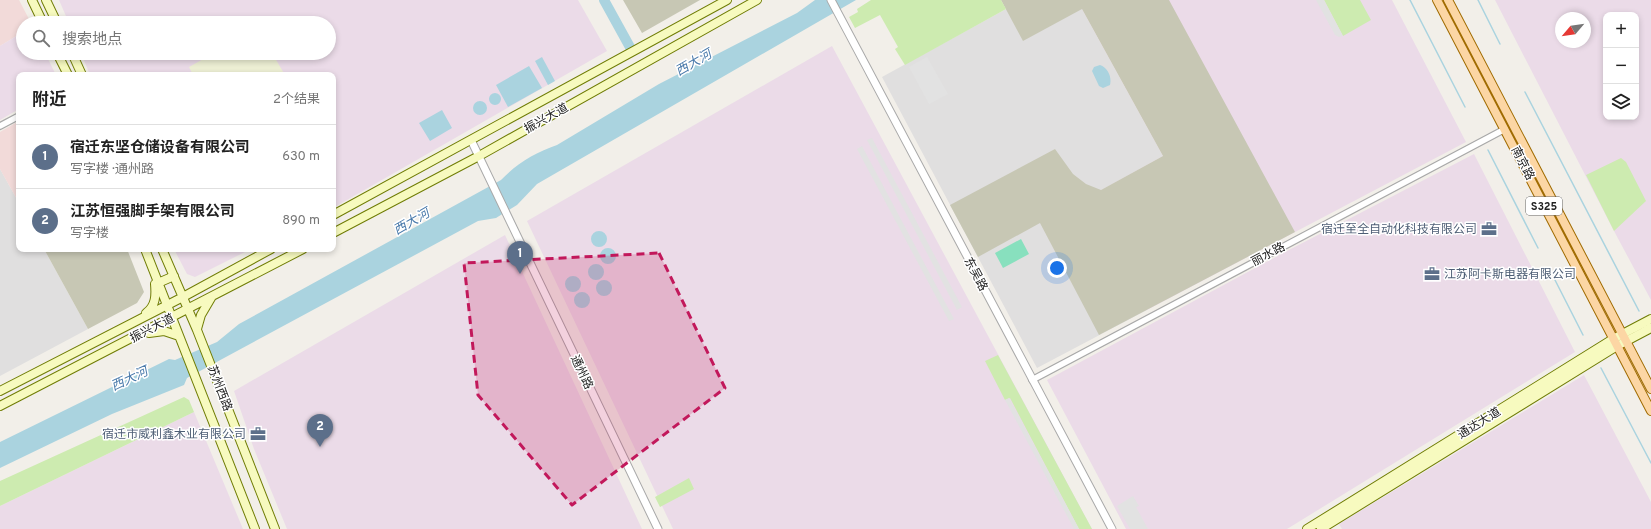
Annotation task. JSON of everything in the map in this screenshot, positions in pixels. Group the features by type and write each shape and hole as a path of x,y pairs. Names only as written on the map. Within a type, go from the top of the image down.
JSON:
{"main road":[{"path":"32,0 40,16"},
{"path":"46,0 54,16"},
{"name":"振兴大道","path":"336,213 726,0"},
{"name":"振兴大道","path":"336,231 479,156 757,0"},
{"name":"南京路","path":"1437,0 1651,411"},
{"name":"南京路","path":"1448,0 1651,389"},
{"path":"60,60 66,72"},
{"path":"75,60 81,72"},
{"name":"苏州西路","path":"146,252 255,529"},
{"name":"苏州西路","path":"163,252 199,333 275,529"},
{"name":"振兴大道","path":"0,391 183,297 266,252"},
{"name":"振兴大道","path":"0,406 297,252"},
{"path":"135,322 149,310 155,301 156,294 153,271"},
{"path":"158,283 175,278 185,286 202,287"},
{"path":"199,333 201,315 212,297"},
{"name":"通达大道","path":"1308,529 1624,338 1651,319"},
{"name":"通达大道","path":"1624,338 1651,328"},
{"path":"135,337 155,331 171,333 180,339"},
{"name":"通达大道","path":"1321,529 1615,343"}],"street":[{"name":"东吴路","path":"831,0 1112,529"},
{"path":"0,126 16,118"},
{"name":"丽水路","path":"1032,380 1505,129"},
{"name":"通州路","path":"471,140 658,529"}],"highlighted area":[{"path":"659,253 725,388 572,505 478,395 464,263"}],"shaded area":[{"path":"0,0 19,0 27,16 16,16 16,36 0,46"},
{"path":"59,0 578,0 607,51 336,206 336,72 89,72 84,60 336,60 336,16 66,16"},
{"path":"623,0 700,0 642,33"},
{"path":"1001,0 1077,0 1163,156 1087,198 1147,310 1037,368 882,77 1006,9"},
{"path":"1001,0 1169,0 1295,232 1099,335 1040,223 978,257 950,205 1055,149 1073,174 1086,184 1101,190 1163,156 1082,9 1023,41"},
{"path":"1077,0 1392,0 1466,142 1147,310 1087,198 1163,156"},
{"path":"1316,0 1324,0 1343,36 1339,37 1335,35"},
{"path":"1495,0 1651,0 1651,300 1614,231"},
{"path":"16,36 16,60 48,60 54,72 16,72 16,111 0,120 0,46"},
{"path":"832,46 1092,529 673,529 527,221"},
{"path":"927,57 948,94 929,104 909,67"},
{"path":"202,60 276,60 283,72 192,72 189,67"},
{"path":"16,123 16,198 0,169 0,132"},
{"path":"872,138 962,307 957,310 867,140"},
{"path":"862,146 954,319 949,321 857,149"},
{"path":"1474,154 1575,352 1287,529 1126,529 1047,380 1287,251"},
{"path":"0,169 16,198 16,252 46,252 88,329 0,376"},
{"path":"505,235 642,529 287,529 254,449 234,391"},
{"path":"46,252 128,252 144,292 137,303 88,329"},
{"path":"176,252 245,252 195,277 187,274"},
{"path":"1584,375 1651,502 1651,529 1342,529 1339,524"},
{"path":"1009,398 1079,529 1074,529 1005,400"},
{"path":"194,412 243,529 0,529 0,506"},
{"path":"1133,496 1139,506 1136,507 1148,529 1130,529 1117,506"}],"green space":[{"path":"871,0 1001,0 1006,9 905,65 895,49 898,47 880,15 855,28 849,17 858,12 857,9"},
{"path":"1324,0 1360,0 1371,20 1343,36"},
{"path":"1621,158 1626,162 1646,201 1614,231 1586,175"},
{"path":"1021,239 1029,254 1003,268 995,253"},
{"path":"998,355 1092,529 1079,529 1010,398 1005,400 985,361"},
{"path":"184,397 189,400 194,412 0,506 0,481"},
{"path":"689,478 694,489 660,507 655,497"}],"water":[{"path":"815,0 856,0 537,184 517,205 496,218 478,221 187,378 184,385 112,414 0,468 0,442 169,359 175,360 217,342 239,324 501,180 513,169 534,155 557,145 659,84 797,13"},
{"path":"542,57 555,81 548,85 535,61"},
{"path":"1100,65 1103,66 1109,73 1110,79 1110,85 1103,88 1099,86 1092,71 1094,67"},
{"path":"529,66 542,88 508,107 496,85"},
{"path":"495,93 499,95 501,99 499,103 495,105 491,103 489,99 491,95"},
{"path":"477,101 483,101 487,105 487,111 483,115 477,115 473,111 473,105"},
{"path":"442,110 452,128 430,141 419,123"},
{"path":"596,231 602,231 607,236 605,245 602,247 596,247 591,242 591,236"},
{"path":"605,248 611,248 616,253 614,262 611,264 605,264 600,259 600,253"},
{"path":"593,264 599,264 604,269 602,278 599,280 593,280 588,275 588,269"},
{"path":"570,276 576,276 581,281 579,290 576,292 570,292 565,287 565,281"},
{"path":"601,280 607,280 612,285 610,294 607,296 601,296 596,291 596,285"},
{"path":"579,292 585,292 590,297 588,306 585,308 579,308 574,303 574,297"}],"waterway":[{"path":"604,0 631,49"},
{"path":"1410,0 1465,107"},
{"path":"1478,0 1500,44"},
{"path":"1525,92 1639,311"},
{"path":"1488,150 1538,248"},
{"path":"1555,280 1583,335"},
{"path":"1601,368 1651,463"}],"place":[{"name":"宿迁至全自动化科技有限公司","path":"1489,229"},
{"name":"宿迁东坚仓储设备有限公司","path":"520,274"},
{"name":"江苏阿卡斯电器有限公司","path":"1432,274"},
{"name":"宿迁市威利鑫木业有限公司","path":"258,434"},
{"name":"江苏恒强脚手架有限公司","path":"320,447"}],"water label":[{"name":"西大河","path":"693,62"},
{"name":"西大河","path":"411,221"},
{"name":"西大河","path":"129,378"}]}
